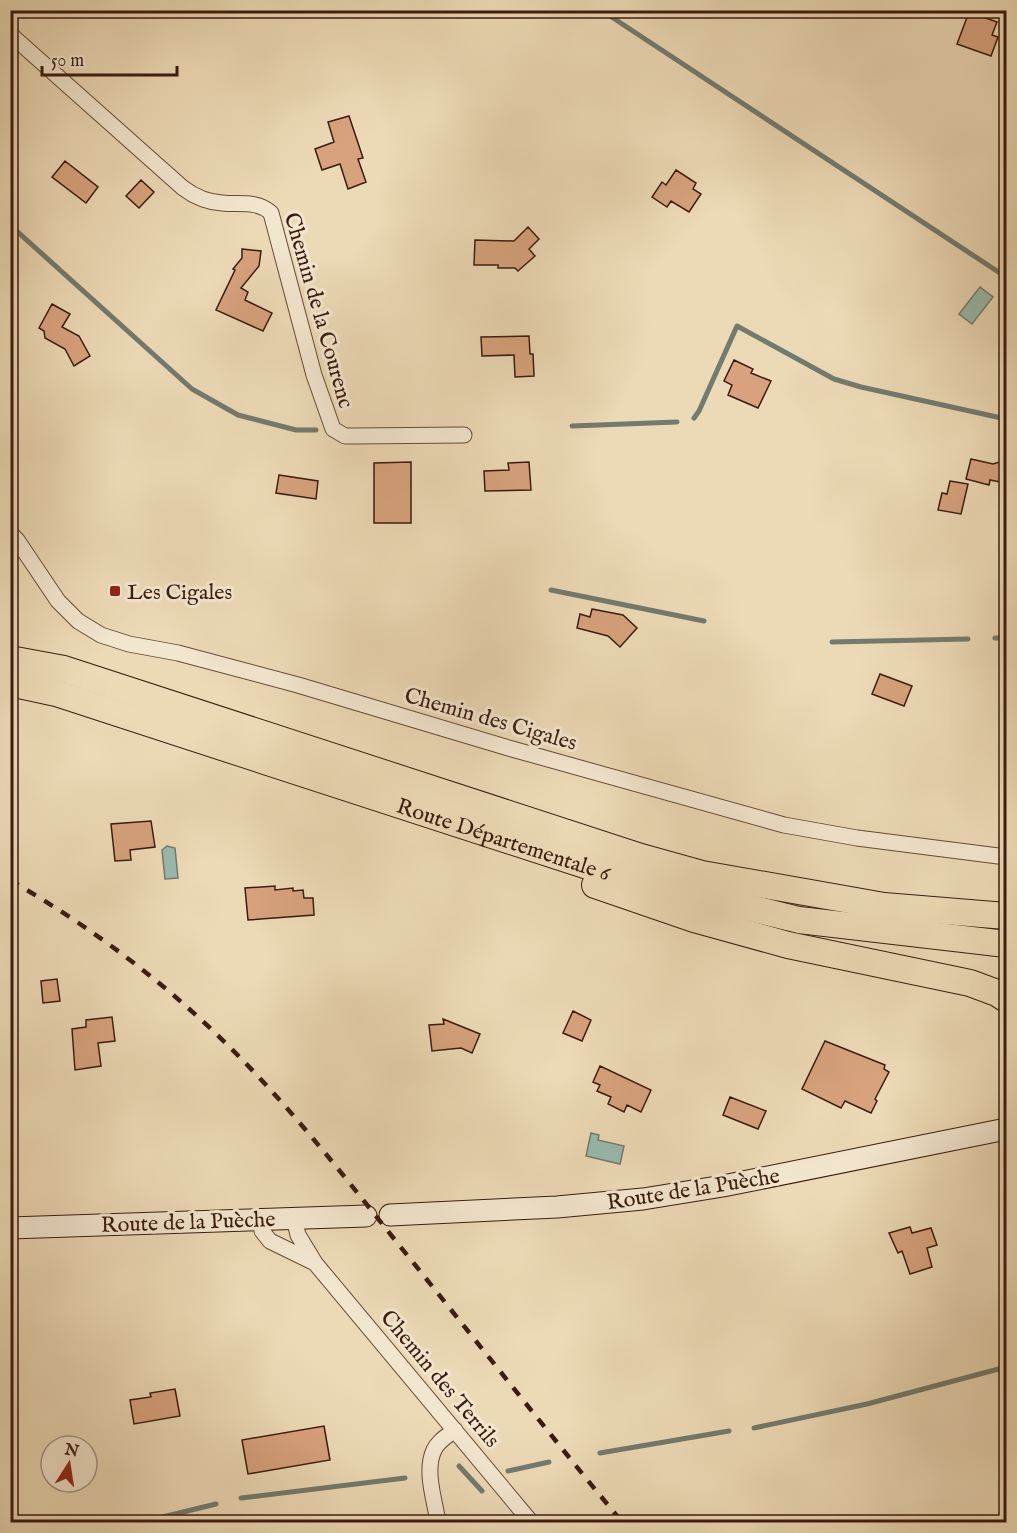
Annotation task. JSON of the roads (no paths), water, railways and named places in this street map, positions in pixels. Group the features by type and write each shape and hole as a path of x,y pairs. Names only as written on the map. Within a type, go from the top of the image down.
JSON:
{"highway":[{"name":"Route Départementale 6","path":"10,659 64,669 641,857 702,874 884,906 1006,916"},
{"name":"Route Départementale 6","path":"10,684 56,693 612,874 799,920 1006,944"},
{"path":"407,807 567,875 694,919 788,945 970,982 1006,999"},
{"path":"702,874 960,899 1006,900"}],"main road":[{"name":"Route de la Puèche","path":"390,1215 546,1207 643,1199 733,1184 1002,1128"},
{"name":"Route de la Puèche","path":"10,1228 366,1216"}],"street":[{"name":"Chemin de la Courenc","path":"10,34 195,197 209,201 255,204 271,213 314,375 333,429 345,436 464,435"},
{"name":"Chemin des Cigales","path":"10,533 58,601 78,621 101,635 129,644 178,653 298,685 512,749 784,825 857,838 1006,857"},
{"name":"Chemin des Terrils","path":"260,1218 262,1231 270,1241 315,1263"},
{"name":"Chemin des Terrils","path":"294,1218 298,1235 315,1263 531,1522"},
{"path":"438,1522 431,1461 437,1445 455,1430"}],"water":[{"path":"980,287 993,297 972,324 959,314"},
{"path":"167,846 175,848 178,878 165,879 162,850"},
{"path":"591,1133 599,1135 598,1140 624,1146 620,1164 586,1156"}],"waterway":[{"path":"601,10 1006,277"},
{"path":"10,225 192,389 238,415 296,430 316,430"},
{"path":"694,418 737,326 834,379 1006,419"},
{"path":"572,426 677,422"},
{"path":"551,590 704,621"},
{"path":"995,638 1006,638"},
{"path":"832,642 968,639"},
{"path":"754,1428 867,1404 1006,1367"},
{"path":"600,1453 729,1431"},
{"path":"508,1471 549,1462"},
{"path":"459,1466 482,1491"},
{"path":"241,1498 405,1478"},
{"path":"142,1522 216,1504"}],"railway":[{"path":"10,880 84,926 130,960 197,1016 250,1068 325,1153 622,1522"}],"place":[{"name":"Les Cigales","path":"115,591"}]}
